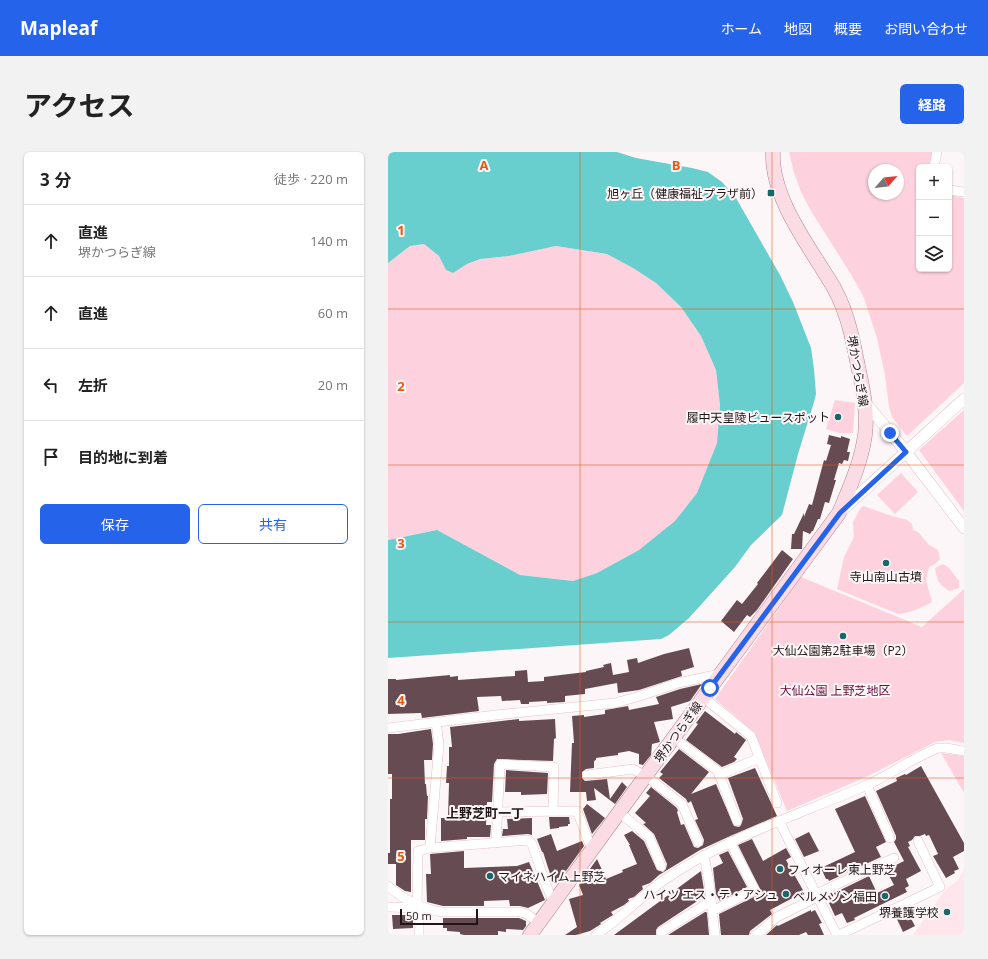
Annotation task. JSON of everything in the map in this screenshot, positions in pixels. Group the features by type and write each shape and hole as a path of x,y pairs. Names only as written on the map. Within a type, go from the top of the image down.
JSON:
{"main road":[{"name":"堺かつらぎ線","path":"530,935 703,697 840,513 858,468 865,435 865,402 850,327 845,310 835,288 799,230 780,192 772,163 773,152"}],"street":[{"path":"935,164 937,152"},
{"path":"952,190 964,192"},
{"path":"840,513 964,399"},
{"path":"865,402 906,452 964,528"},
{"path":"388,728 615,703 678,683 720,674"},
{"path":"703,697 751,736 778,803"},
{"path":"430,848 439,744 436,722"},
{"path":"674,738 718,771 737,821"},
{"path":"596,935 667,878 704,855 730,842 867,785 938,748 964,751"},
{"path":"719,775 760,758"},
{"path":"496,843 500,764 554,767 554,811"},
{"path":"587,775 633,768 646,776 682,804 698,842"},
{"path":"867,785 890,838"},
{"path":"498,812 577,811 592,850"},
{"path":"619,812 649,837 661,866"},
{"path":"779,821 838,935 940,887 918,841"},
{"path":"419,935 418,852 430,848 528,840 532,844 546,886 554,903"},
{"path":"661,932 711,906 755,890 730,842"},
{"path":"704,855 709,882 715,935"},
{"path":"758,934 777,917 894,858"},
{"path":"388,886 406,899 419,906 432,910 442,912 520,912 527,914 539,923"},
{"path":"388,908 419,906"}],"shaded area":[{"name":"堺養護学校","path":"964,870 964,935 913,935 946,889 958,880"}],"green space":[{"path":"789,152 933,152 931,164 916,164 916,272 952,272 952,196 964,198 964,383 907,436 892,417 877,338 864,298 801,192 794,173"},
{"path":"424,244 439,256 446,270 453,273 467,264 480,259 509,256 556,246 607,254 656,283 681,307 701,336 716,370 720,405 717,443 697,493 675,521 639,550 597,573 573,581 520,575 437,530 388,540 388,263 410,246"},
{"path":"835,400 855,403 853,433 839,433 826,429"},
{"path":"964,410 964,511 919,450"},
{"path":"901,473 918,492 895,514 877,495"},
{"path":"863,506 907,520 912,524 913,530 918,532 929,545 938,550 940,559 929,567 926,580 932,602 911,611 898,614 837,589 844,557 854,537 853,522"},
{"path":"943,564 949,568 959,581 959,588 950,591 943,587 939,582 935,568"},
{"name":"大仙公園 上野芝地区","path":"801,577 922,627 964,589 964,743 949,740 935,742 866,777 787,811 754,732 715,699"},
{"path":"941,753 964,756 964,793"}],"water":[{"path":"388,152 617,152 636,158 708,172 722,182 736,198 780,275 793,302 811,348 816,394 782,515 751,545 735,567 689,618 669,635 661,639 388,658 388,540 437,530 520,575 573,581 597,573 639,550 675,521 697,493 717,443 720,405 716,370 701,336 681,307 656,283 607,254 556,246 509,256 480,259 467,264 453,273 446,270 439,256 424,244 410,246 388,263"}],"building":[{"path":"829,435 841,438 841,436 850,439 847,452 850,452 848,461 844,460 842,464 839,463 834,480 836,480 829,503 825,502 820,519 818,519 813,531 810,534 803,531 802,549 791,549 792,534 794,534 804,513 804,517 809,504 812,505 824,460 826,461 831,445 827,444"},
{"path":"782,550 793,559 757,610 750,617 747,615 734,632 721,621 737,600 742,604"},
{"path":"689,648 694,667 681,671 682,676 639,690 618,693 617,683 585,689 585,694 565,696 565,702 547,703 547,701 521,704 520,700 502,701 501,696 477,697 479,711 422,718 421,713 388,714 388,679 396,680 450,675 450,677 458,676 458,680 515,676 515,671 527,670 528,682 544,681 544,677 586,672 604,667 603,665 611,663 613,675 629,672 627,660 637,658 638,663 664,654"},
{"path":"702,684 690,701 671,707 673,719 654,722 660,742 652,744 651,755 643,765 639,764 639,754 629,751 618,753 618,755 596,758 594,761 594,768 586,769 582,772 582,778 585,781 607,779 610,799 622,782 627,787 615,804 594,788 596,800 587,801 586,792 570,792 572,743 574,743 572,716 584,715 584,717 605,714 605,710 628,706 629,710 659,704 656,697"},
{"path":"705,711 735,734 736,732 746,740 734,757 737,759 734,762 722,767 686,740 698,724 696,723"},
{"path":"519,719 519,721 555,719 556,738 554,739 553,761 497,759 494,764 492,802 487,802 486,825 491,825 490,837 467,837 467,839 441,841 441,818 448,818 449,783 446,783 447,766 449,766 449,747 452,747 450,727"},
{"path":"431,729 433,744 432,760 424,760 425,784 428,796 427,819 425,819 425,840 411,840 411,892 405,891 396,885 396,864 388,864 388,853 390,853 390,799 392,799 392,774 388,774 388,734"},
{"path":"679,749 709,772 691,794 716,784 734,826 739,827 743,819 728,778 755,768 777,816 700,850 659,875 650,883 642,886 643,889 634,897 628,899 629,901 624,905 611,912 613,915 590,931 576,935 565,935 577,927 569,899 583,895 579,885 588,875 587,873 597,859 606,879 637,864 630,845 624,835 632,831 644,841 657,870 663,872 666,869 667,864 654,834 643,824 646,823 635,813 650,796 646,793 651,787 677,808 681,825 684,824 694,847 698,848 703,845 704,840 695,820 698,819 691,801 688,803 686,799 659,778 663,774 660,772"},
{"path":"921,766 964,843 964,851 953,857 959,869 954,871 955,873 946,878 933,856 938,854 929,835 926,836 925,834 915,836 908,842 910,846 908,847 921,871 906,879 909,886 905,888 907,892 854,918 855,920 847,923 842,913 835,916 829,903 831,902 828,896 869,876 877,893 894,885 886,870 904,861 894,842 896,836 876,791 897,781 896,778 905,774 906,775"},
{"path":"506,770 548,773 547,794 521,795 521,792 505,792"},
{"path":"865,796 886,842 876,847 881,857 829,881 826,879 821,868 855,852 835,809"},
{"path":"587,804 605,818 592,834 583,809"},
{"path":"549,817 569,817 570,824 568,824 568,826 550,829"},
{"path":"532,818 532,835 502,836 503,829 508,829 507,819"},
{"path":"809,832 819,851 804,857 795,839"},
{"path":"551,834 557,851 582,841 584,846 558,882 553,883 537,839"},
{"path":"752,839 763,861 786,848 791,857 786,860 804,892 770,910 772,914 750,931 749,935 721,935 719,914 758,895 761,891 738,845"},
{"path":"464,851 464,868 517,866 529,862 545,900 528,908 510,906 509,900 484,901 484,906 443,906 427,902 426,874 431,874 430,854"},
{"path":"728,851 747,887 720,901 716,894 713,868 723,863 719,855"},
{"path":"701,871 705,896 658,927 656,930 656,935 614,935"},
{"path":"811,910 811,912 815,910 822,923 819,924 824,935 808,935 806,932 799,935 766,935 777,925 778,926"},
{"path":"907,911 915,926 903,932 896,917"},
{"path":"705,912 707,913 709,935 668,935"},
{"path":"392,915 413,915 413,928 393,929"},
{"path":"443,918 519,918 526,921 526,926 523,930 506,929 506,932 498,931 498,935 464,935 460,934 460,932 447,931 447,928 443,928"}],"place":[{"name":"旭ヶ丘（健康福祉プラザ前）","path":"771,193"},
{"name":"履中天皇陵ビュースポット","path":"838,417"},
{"name":"寺山南山古墳","path":"886,563"},
{"name":"大仙公園第2駐車場（P2）","path":"843,636"},
{"name":"フィオーレ東上野芝","path":"780,869"},
{"name":"マイネハイム上野芝","path":"490,876"},
{"name":"ハイツ エス・テ・アシュ","path":"786,894"},
{"name":"ベルメゾン福田","path":"885,896"},
{"name":"堺養護学校","path":"947,912"}],"district":[{"name":"上野芝町一丁","path":"485,813"}],"route":[{"path":"710,688 840,513 906,452 890,433"}]}
